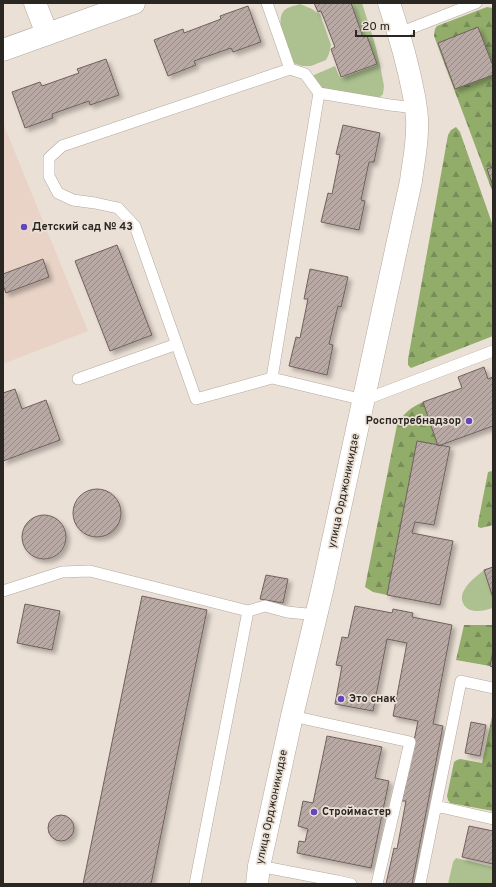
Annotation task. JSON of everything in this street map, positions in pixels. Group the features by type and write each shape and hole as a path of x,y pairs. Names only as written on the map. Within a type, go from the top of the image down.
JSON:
{"main road":[{"path":"35,3 46,34"},
{"path":"3,50 134,3"},
{"name":"улица Орджоникидзе","path":"258,875 292,716 317,615 411,182 417,129 416,108 399,33 389,3"}],"lane":[{"path":"267,3 290,69"},
{"path":"399,33 476,3"},
{"path":"416,108 319,93 305,74 290,69 62,146 49,158 49,176 58,193 74,200 118,208 135,226 196,399 272,378 364,400 493,351"},
{"path":"272,378 319,93"},
{"path":"78,379 177,344"},
{"path":"3,591 62,572 90,571 248,611 265,606 287,612 317,615"},
{"path":"195,884 248,611"},
{"path":"420,884 461,682 493,688"},
{"path":"292,716 410,742 377,884"},
{"path":"436,806 493,819"},
{"path":"258,875 351,884"}],"shaded area":[{"name":"Детский сад № 43","path":"3,123 88,331 3,364"}],"green space":[{"path":"351,3 362,3 375,44 384,86 383,94 379,98 322,90 313,78 314,75 335,66 341,78 377,65 367,36 363,36"},
{"path":"300,4 320,14 331,45 326,60 311,66 302,66 293,63 281,30 280,23 284,10"},
{"path":"487,7 493,8 493,193 434,36 437,26"},
{"path":"456,127 460,132 493,226 493,336 411,368 408,365 408,359 448,135 451,130"},
{"path":"423,402 438,446 417,442 387,595 373,592 365,587 397,425 408,411"},
{"path":"492,471 493,525 481,528 478,527 478,523 488,472"},
{"path":"484,570 493,598 493,608 473,611 464,605 462,598 463,593 466,587"},
{"path":"464,625 493,625 493,651 490,666 456,660"},
{"path":"493,712 493,811 450,803 447,796 454,762 460,759 482,763"},
{"path":"456,858 493,867 493,884 448,884 453,862"}],"building":[{"path":"314,3 351,3 363,37 367,36 377,64 341,77 331,49 335,47 321,11 318,12"},
{"path":"248,6 261,42 233,52 231,48 194,61 196,65 168,76 154,40 183,29 184,33 221,19 220,16"},
{"path":"478,27 493,66 493,75 455,89 438,43"},
{"path":"106,59 119,95 90,105 89,101 52,114 53,118 25,128 12,92 40,82 42,86 79,73 77,69"},
{"path":"343,125 380,133 374,162 369,162 361,200 365,201 359,230 321,222 328,193 332,194 340,155 336,154"},
{"path":"493,167 493,186 487,169"},
{"path":"117,245 152,335 110,351 75,261"},
{"path":"43,259 49,277 6,293 3,285 3,274"},
{"path":"310,269 348,277 341,307 338,306 329,344 333,345 327,375 289,366 296,337 300,338 308,299 304,299"},
{"path":"484,367 488,379 493,377 493,426 438,446 423,402 462,388 458,377"},
{"path":"15,389 22,409 46,400 60,440 3,461 3,393"},
{"path":"417,441 450,447 434,525 415,522 412,533 453,541 440,605 387,595"},
{"path":"97,489 106,491 114,496 119,504 121,513 119,522 114,530 106,535 97,537 88,535 80,530 75,522 73,513 75,504 80,496 88,491"},
{"path":"40,515 48,515 53,516 60,521 65,528 65,546 60,553 53,558 40,559 32,556 25,549 22,541 22,533 25,525 32,518"},
{"path":"493,567 493,598 484,570"},
{"path":"266,575 288,579 283,603 260,599"},
{"path":"142,596 207,610 151,884 83,884"},
{"path":"25,604 60,611 52,650 17,643"},
{"path":"355,606 392,613 393,609 413,613 412,617 452,625 433,724 443,726 412,884 386,884 394,848 397,849 406,801 402,801 418,721 393,716 407,643 387,639 373,711 335,704 342,666 336,665 342,637 348,638"},
{"path":"493,651 493,667 490,666"},
{"path":"471,722 486,725 480,756 465,753"},
{"path":"327,736 382,747 375,778 389,781 371,868 297,853 299,841 305,842 308,829 298,826 303,801 313,803"},
{"path":"61,815 70,819 74,828 70,837 61,841 52,837 48,828 52,819"},
{"path":"469,826 493,831 493,864 462,857"}],"place":[{"name":"Детский сад № 43","path":"24,227"},
{"name":"Роспотребнадзор","path":"469,421"},
{"name":"Это снак","path":"341,699"},
{"name":"Строймастер","path":"314,812"}]}
